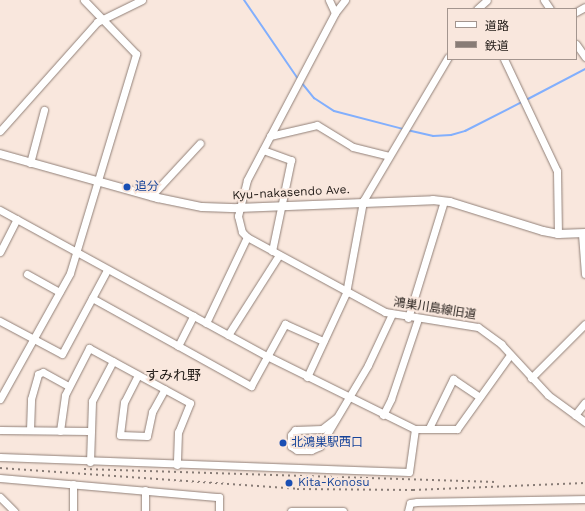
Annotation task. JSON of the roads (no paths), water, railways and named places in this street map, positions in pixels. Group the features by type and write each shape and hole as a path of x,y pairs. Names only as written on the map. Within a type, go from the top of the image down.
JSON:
{"main road":[{"name":"Kyu-nakasendo Ave.","path":"0,154 151,196 202,207 238,208 363,201 444,201 558,234 583,233"}],"street":[{"path":"0,399 3,386 34,338 70,273 96,181 136,54 84,0"},
{"path":"0,131 102,19 142,0"},
{"path":"329,0 335,13"},
{"path":"206,323 247,238 240,225 238,208 248,180 335,13 345,0"},
{"path":"479,8 487,0"},
{"path":"577,45 585,57"},
{"path":"307,376 346,293 363,201 447,59"},
{"path":"504,60 557,171 558,234"},
{"path":"30,163 44,110"},
{"path":"270,136 317,125 353,147 389,156"},
{"path":"151,196 200,143"},
{"path":"228,335 275,253 291,160 263,150"},
{"path":"408,318 444,201"},
{"path":"0,211 18,219 107,270 267,356 383,415 415,428 457,429 510,355"},
{"path":"0,252 18,219"},
{"path":"583,233 585,274"},
{"name":"鴻巣川島線旧道","path":"247,238 346,293 392,314 408,318 478,327 510,355 531,378 585,422"},
{"path":"0,321 62,354 107,270"},
{"path":"27,274 59,292"},
{"path":"92,298 251,386 285,324 324,341"},
{"path":"336,418 322,429 295,430 291,435 291,446 298,450 318,448 377,350 392,314"},
{"path":"178,346 193,316"},
{"path":"383,415 391,399 418,319"},
{"path":"531,378 585,324"},
{"path":"60,431 62,408 68,386 89,348 190,403 178,432 177,465"},
{"path":"90,462 89,431 94,397 113,361"},
{"path":"30,430 31,399 38,374 43,372 68,386"},
{"path":"138,375 124,402 120,435 147,436 152,412 165,389"},
{"path":"429,428 453,379 480,396"},
{"path":"575,415 585,402"},
{"path":"0,457 90,462 409,472 415,428"},
{"path":"0,430 89,431"},
{"path":"0,478 219,497 219,511"},
{"path":"73,511 74,484"},
{"path":"145,490 145,511"},
{"path":"0,497 14,511"},
{"path":"408,511 410,503 417,502 585,499"},
{"path":"291,511 343,511"}],"waterway":[{"path":"244,0 298,79"},
{"path":"526,100 585,69"},
{"path":"301,82 314,98 334,111 403,129"},
{"path":"407,130 433,136 451,135 465,131 522,102"}],"railway":[{"path":"0,468 297,489 413,490 585,483"},
{"path":"84,469 496,482"}],"place":[{"name":"追分","path":"127,187"},
{"name":"北鴻巣駅西口","path":"283,443"},
{"name":"Kita-Konosu","path":"289,483"}],"district":[{"name":"すみれ野","path":"173,375"}]}
